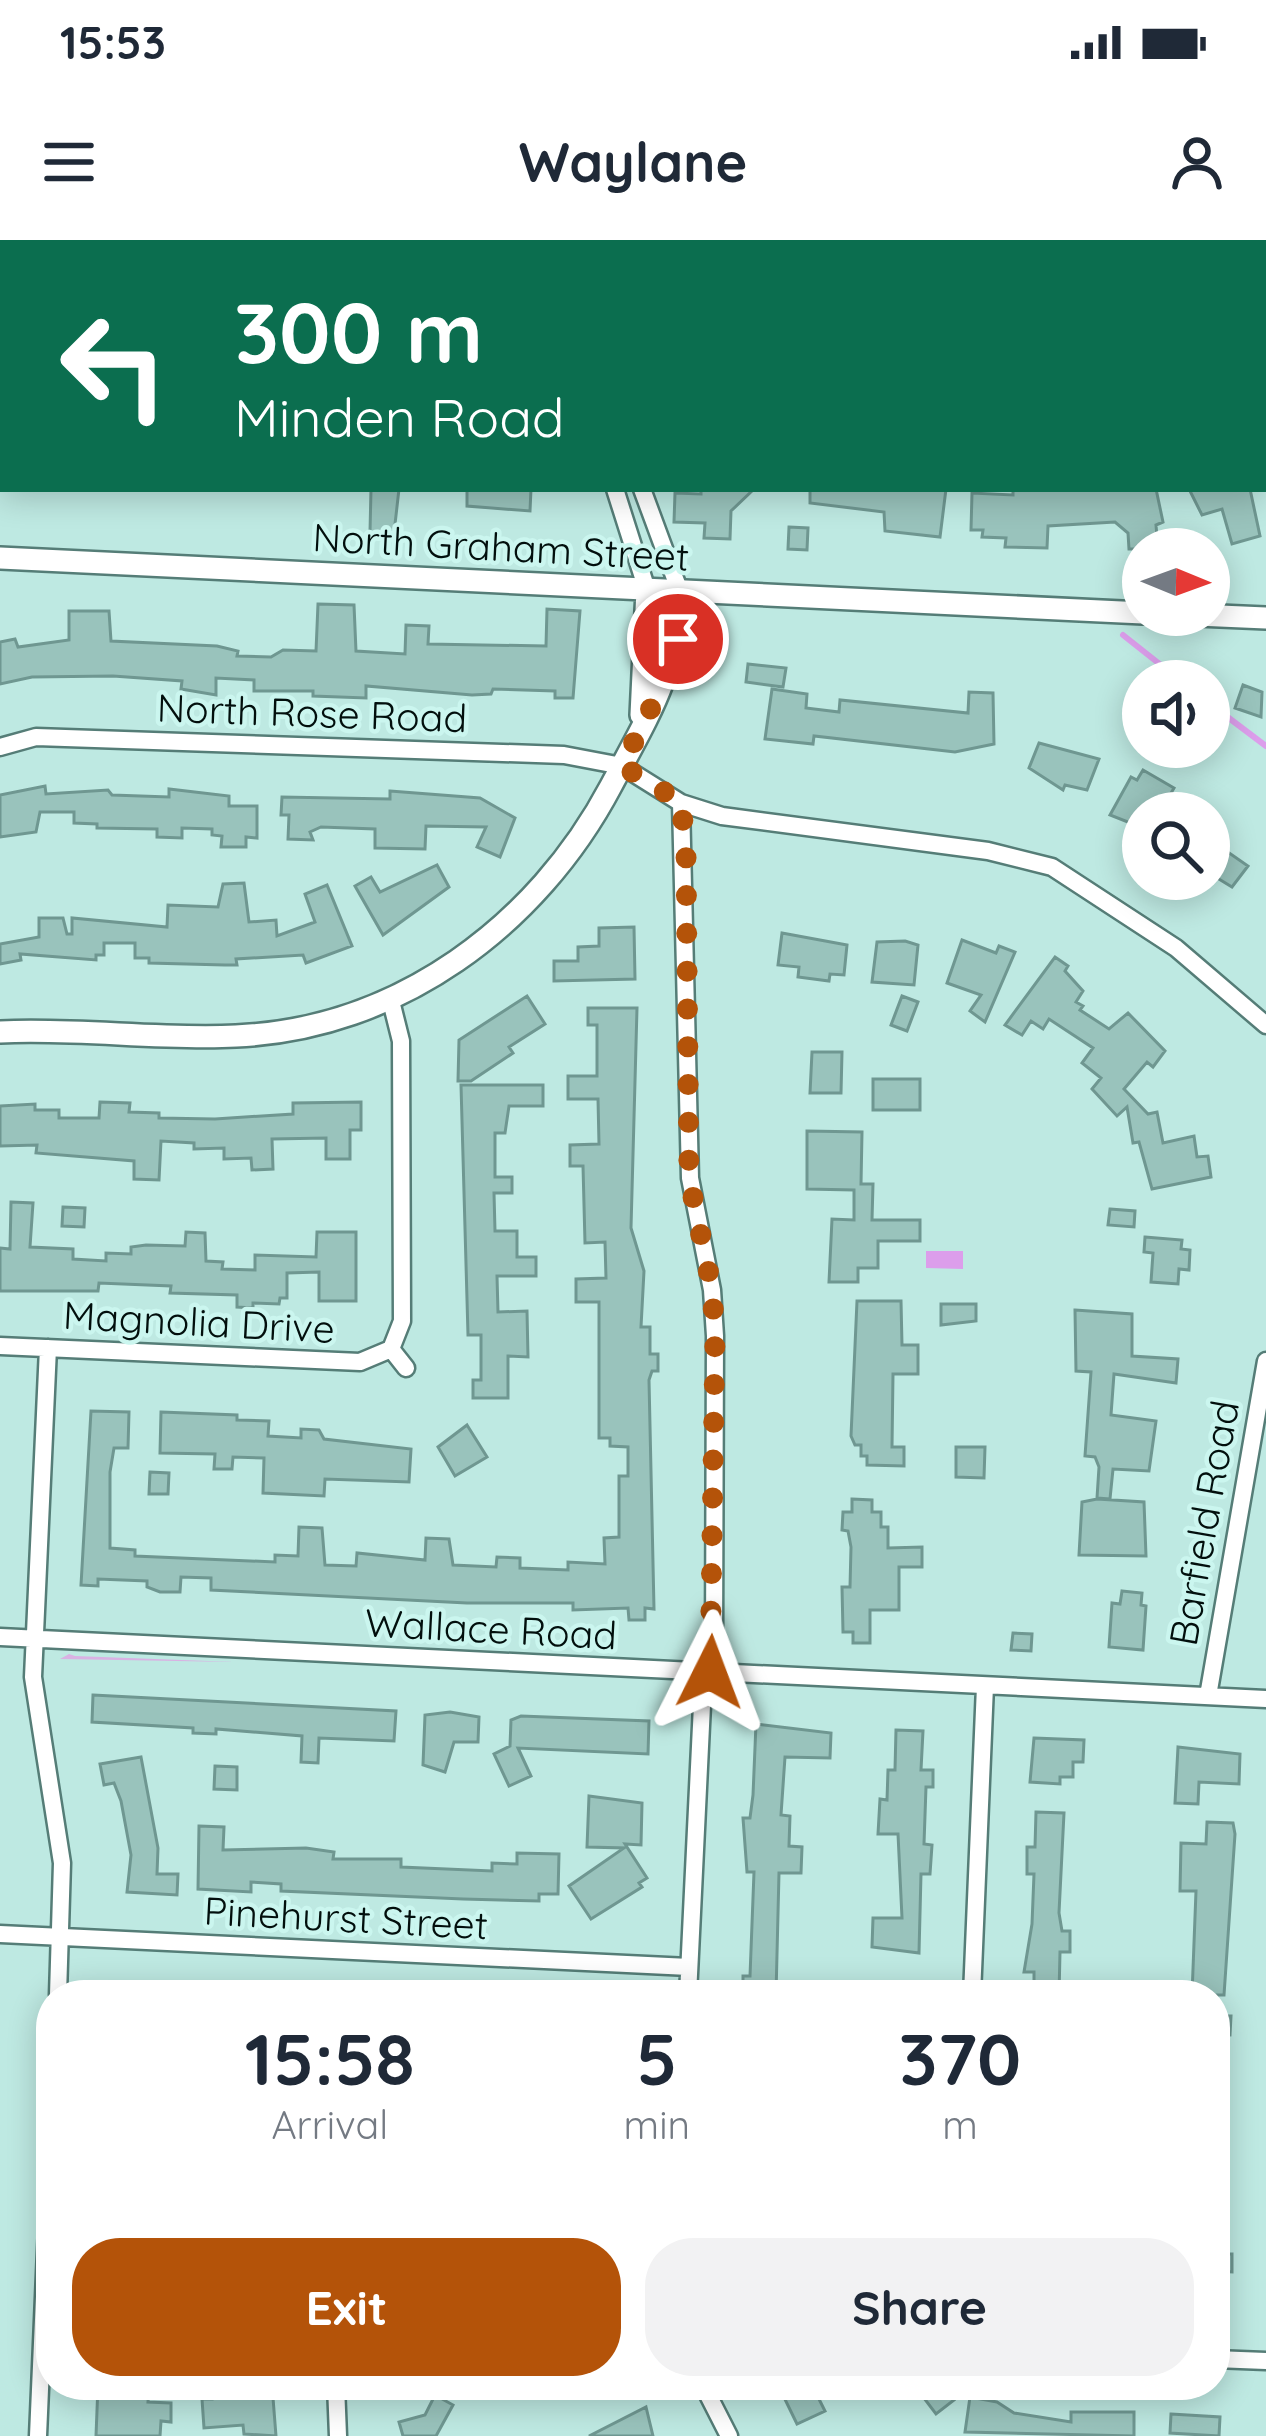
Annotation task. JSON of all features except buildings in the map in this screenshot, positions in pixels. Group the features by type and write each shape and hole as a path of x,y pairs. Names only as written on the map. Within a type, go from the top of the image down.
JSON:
{"main road":[{"name":"North Graham Street","path":"0,558 1122,612"},
{"path":"640,728 646,590"},
{"path":"0,1032 234,1036 298,1028 391,1001 484,942 535,895 574,848 622,766 672,666 680,592"},
{"path":"1230,616 1266,618"}],"street":[{"path":"616,492 646,590"},
{"path":"643,492 680,592"},
{"name":"North Rose Road","path":"0,747 36,737 564,755 622,766"},
{"path":"622,766 681,802 722,816 988,851 1052,867 1176,948 1266,1025"},
{"path":"681,802 689,1178 712,1289 715,1336 710,1672 701,1706 689,1980"},
{"path":"391,1001 401,1041 402,1260 402,1321 391,1349 406,1368"},
{"name":"Magnolia Drive","path":"0,1346 360,1363 391,1349"},
{"path":"48,1348 34,1701 62,1863 59,1980"},
{"name":"Barfield Road","path":"1208,1696 1266,1361"},
{"name":"Wallace Road","path":"0,1637 1266,1700"},
{"path":"973,1980 985,1686"},
{"name":"Pinehurst Street","path":"0,1934 689,1967"},
{"path":"1230,2360 1266,2361"},
{"path":"38,2436 40,2400"},
{"path":"337,2400 338,2436"},
{"path":"711,2400 729,2436"}],"shaded area":[{"path":"926,1251 963,1251 963,1269 926,1268"},
{"path":"75,1656 235,1662 60,1659"}],"waterway":[{"path":"1124,636 1155,660"},
{"path":"1230,719 1266,746"}],"route":[{"path":"678,639 672,666 622,766 681,802 686,851 689,1178 712,1289 715,1336 714,1647 710,1672"}]}
